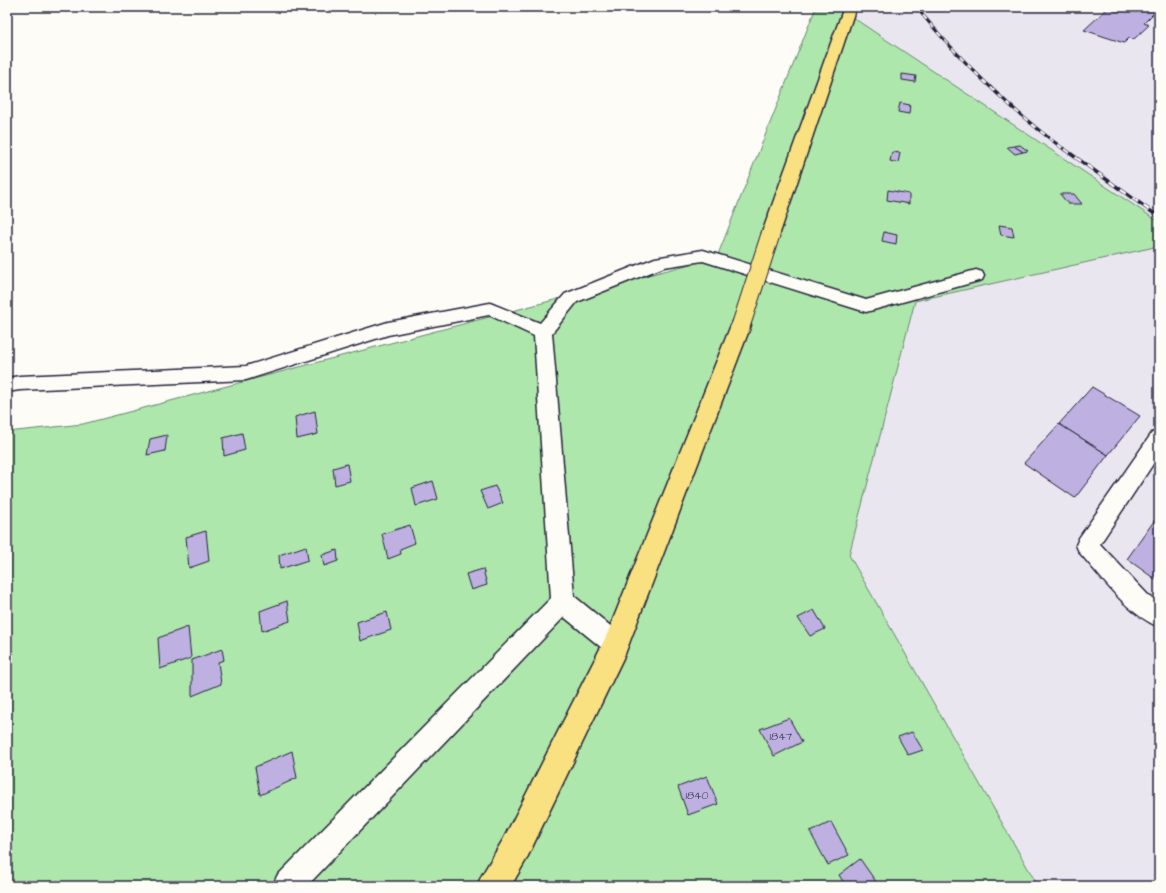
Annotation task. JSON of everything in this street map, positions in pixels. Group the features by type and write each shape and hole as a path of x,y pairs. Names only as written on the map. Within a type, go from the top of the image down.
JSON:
{"main road":[{"path":"494,886 515,849 616,645 741,326 771,234 850,7"}],"lane":[{"path":"616,645 563,602 543,332 571,298 661,262 704,256 866,306 976,276"},
{"path":"7,385 20,383 246,373 388,329 490,309 543,332"},
{"path":"1159,440 1086,544 1141,604 1159,616"},
{"path":"288,886 563,602"}],"shaded area":[{"path":"837,7 1159,7 1159,222"},
{"path":"1159,246 1159,886 1038,886 849,555 915,301"}],"green space":[{"path":"816,7 837,7 1159,222 1159,246 915,301 849,555 1038,886 7,886 7,432 83,424 717,257"}],"building":[{"path":"1109,7 1159,8 1144,23 1149,25 1134,39 1129,38 1124,43 1084,30"},
{"path":"902,74 916,76 915,82 902,80"},
{"path":"900,103 910,105 909,114 898,112"},
{"path":"1020,145 1028,151 1023,152 1014,146"},
{"path":"1014,146 1023,152 1015,154 1007,147"},
{"path":"892,152 900,153 898,163 890,161"},
{"path":"888,190 909,194 909,204 887,200"},
{"path":"1060,194 1074,194 1082,204 1068,204"},
{"path":"999,225 1012,227 1014,237 1001,235"},
{"path":"884,232 897,235 896,244 882,241"},
{"path":"1092,387 1140,416 1108,455 1059,424"},
{"path":"315,411 318,434 297,439 295,417"},
{"path":"1059,424 1108,455 1075,498 1024,463"},
{"path":"242,433 245,450 224,456 223,438"},
{"path":"167,435 165,451 147,455 150,439"},
{"path":"347,464 350,481 335,485 333,468"},
{"path":"433,481 438,499 416,506 412,488"},
{"path":"495,486 503,503 488,509 480,491"},
{"path":"1159,514 1159,582 1127,559"},
{"path":"410,525 415,543 400,549 401,554 388,559 382,534"},
{"path":"206,531 209,561 189,568 186,537"},
{"path":"306,546 308,560 280,569 279,555"},
{"path":"337,550 338,561 324,566 322,555"},
{"path":"483,569 487,585 471,590 466,574"},
{"path":"287,601 290,621 262,631 260,611"},
{"path":"814,610 825,629 810,636 798,618"},
{"path":"387,612 391,630 360,641 357,622"},
{"path":"188,627 191,658 160,669 158,638"},
{"path":"222,649 224,660 218,662 221,684 192,696 192,660"},
{"path":"789,718 802,742 774,756 760,729"},
{"path":"912,732 923,750 908,755 898,737"},
{"path":"292,751 297,778 260,795 255,767"},
{"path":"707,776 718,804 688,815 678,787"},
{"path":"831,822 849,855 828,865 810,832"},
{"path":"860,859 879,886 846,886 839,875"}],"railway":[{"path":"916,7 950,46 986,83 1024,118 1065,150"},
{"path":"1064,149 1159,217"}]}
